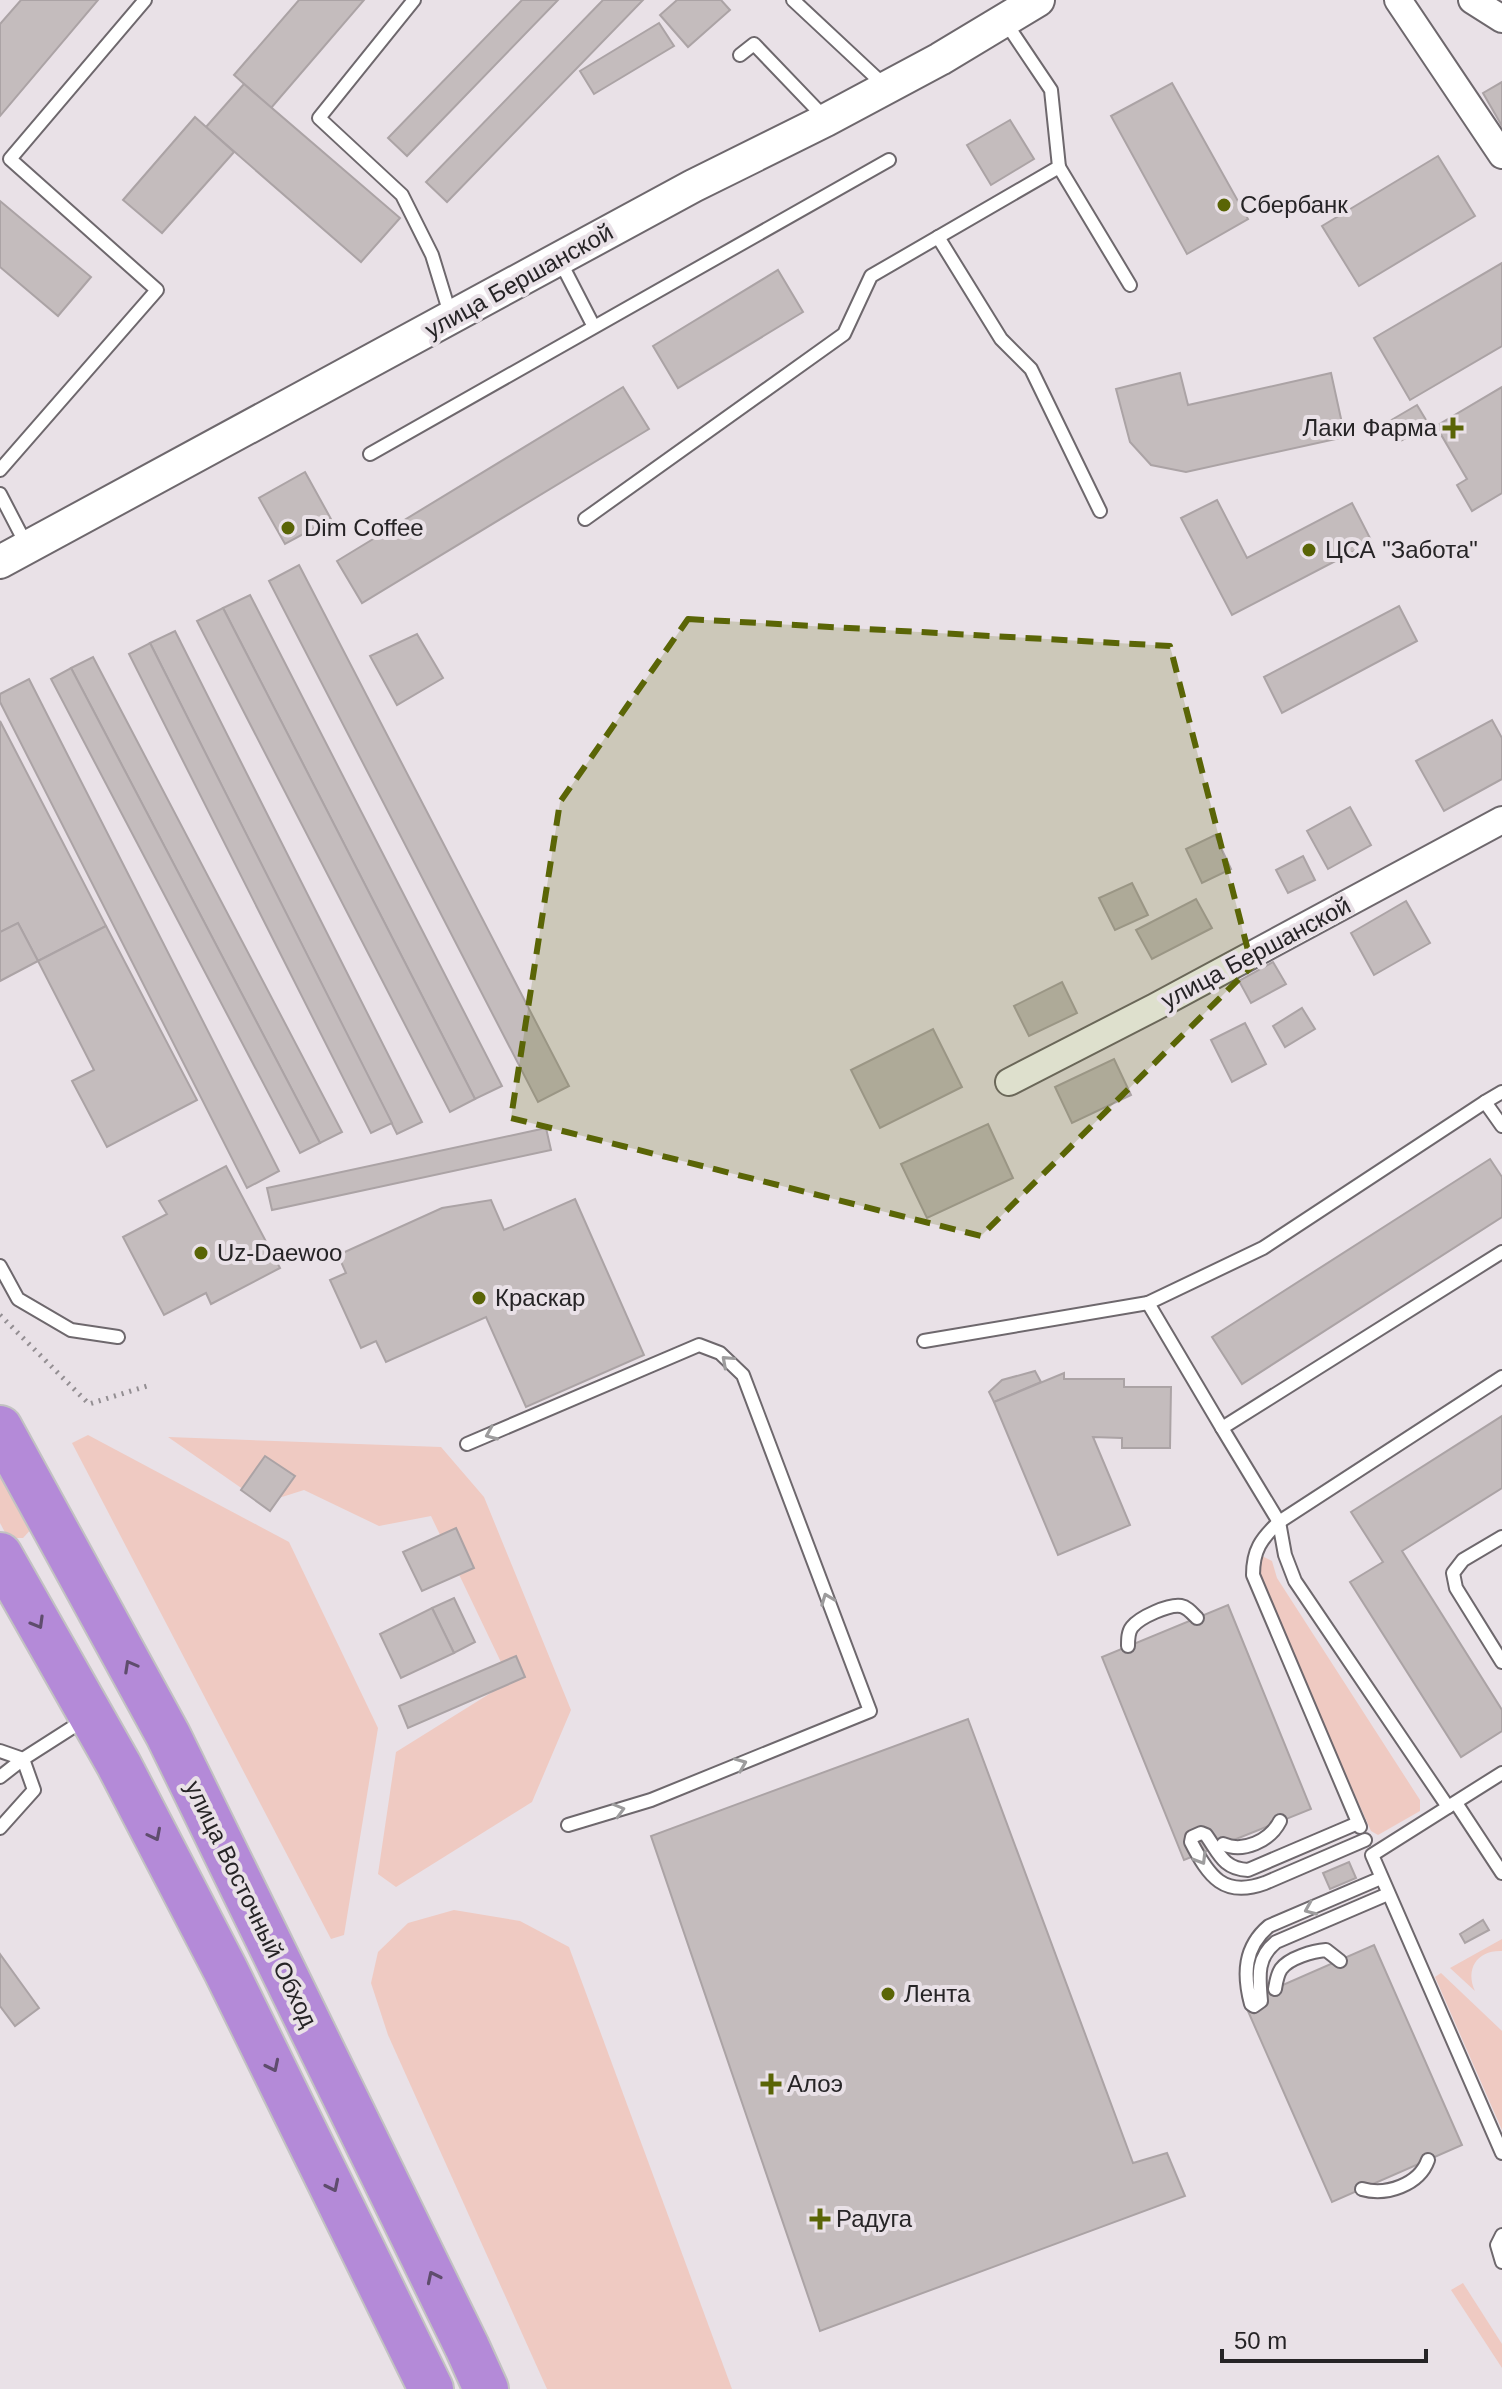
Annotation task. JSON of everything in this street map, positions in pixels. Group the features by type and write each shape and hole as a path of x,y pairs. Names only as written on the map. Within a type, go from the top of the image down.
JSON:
{"highway":[{"name":"улица Восточный Обход","path":"0,1428 168,1735 486,2389"},
{"path":"0,1555 91,1715 232,1982 431,2389"}],"street":[{"name":"улица Бершанской","path":"14,554 693,186 886,88 1038,0"},
{"path":"1398,0 1502,155"},
{"path":"1472,0 1502,19"},
{"name":"улица Бершанской","path":"1009,1082 1502,820"}],"lane":[{"path":"0,470 157,290 10,159 145,0"},
{"path":"414,0 319,118 402,195 432,255 451,318"},
{"path":"793,0 886,88"},
{"path":"1004,20 1051,90 1059,167 1130,285"},
{"path":"740,55 754,44 826,120"},
{"path":"370,454 889,160"},
{"path":"585,519 844,334 871,276 1059,167"},
{"path":"938,237 1001,339 1031,369 1100,511"},
{"path":"559,259 593,325"},
{"path":"0,494 14,554"},
{"path":"924,1341 1148,1303 1263,1248 1502,1092"},
{"path":"1485,1102 1502,1126"},
{"path":"1222,1428 1502,1252"},
{"path":"0,1266 18,1299 71,1330 118,1337"},
{"path":"1148,1303 1279,1522 1285,1555 1295,1581 1502,1873"},
{"path":"467,1444 699,1345 720,1353 743,1375 870,1711 651,1800 568,1825"},
{"path":"1502,1377 1279,1522 1260,1540 1253,1557 1253,1575 1502,2153"},
{"path":"1502,1537 1463,1560 1453,1573 1456,1588 1502,1662"},
{"path":"1128,1646 1129,1632 1134,1624 1170,1607 1188,1609 1197,1618"},
{"path":"0,1777 91,1715"},
{"path":"0,1751 23,1759"},
{"path":"0,1828 34,1790 23,1759"},
{"path":"1372,1855 1502,1773"},
{"path":"1223,1844 1242,1848 1264,1839 1280,1821"},
{"path":"1358,1823 1248,1870 1235,1869 1226,1864 1206,1835 1201,1833 1192,1837 1191,1842 1208,1871 1220,1882 1235,1890 1248,1890 1365,1840"},
{"path":"1381,1878 1269,1926 1259,1935 1251,1945 1246,1970 1251,2004 1254,2006 1261,2001 1259,1970 1267,1949 1276,1942 1388,1894"},
{"path":"1275,1989 1279,1972 1289,1963 1326,1950 1340,1961"},
{"path":"1362,2189 1386,2191 1411,2181 1425,2169 1428,2160"},
{"path":"1502,2235 1497,2245 1502,2262"}],"path":[{"path":"0,1315 89,1404 147,1386"}],"highlighted area":[{"path":"688,619 1170,646 1252,966 981,1236 511,1118 560,802"}],"shaded area":[{"path":"88,1435 289,1542 378,1728 344,1935 331,1939 72,1443"},
{"path":"168,1437 441,1447 484,1497 571,1710 532,1802 396,1887 378,1874 396,1752 510,1681 431,1516 379,1526 304,1490 263,1503"},
{"path":"0,1468 33,1527 23,1538 8,1538 0,1523"},
{"path":"1262,1556 1272,1561 1277,1578 1420,1800 1420,1811 1378,1835 1371,1831 1265,1592 1259,1575 1258,1559"},
{"path":"454,1910 520,1921 569,1947 732,2389 547,2389 388,2035 371,1983 378,1952 408,1923"},
{"path":"1502,1939 1502,1951 1486,1954 1475,1962 1471,1975 1475,1991 1450,1968"},
{"path":"1441,1973 1502,2031 1502,2130 1435,1977"},
{"path":"1463,2283 1502,2344 1502,2368 1451,2290"}],"building":[{"path":"21,0 98,0 0,116 0,24"},
{"path":"299,0 364,0 271,108 234,75"},
{"path":"522,0 558,0 407,156 388,138"},
{"path":"603,0 643,0 447,202 426,182"},
{"path":"677,0 721,0 730,10 688,47 660,15"},
{"path":"659,23 674,46 594,94 580,71"},
{"path":"1502,82 1502,126 1483,93"},
{"path":"1172,83 1248,219 1187,254 1111,116"},
{"path":"244,84 400,218 361,262 206,127"},
{"path":"195,117 234,152 162,233 123,200"},
{"path":"1010,120 1034,159 991,185 967,145"},
{"path":"1438,156 1475,216 1359,286 1322,226"},
{"path":"0,201 91,277 58,316 0,267"},
{"path":"1502,263 1502,346 1410,400 1374,338"},
{"path":"778,270 803,312 678,388 653,346"},
{"path":"1180,373 1188,405 1331,373 1345,437 1186,472 1151,465 1130,442 1116,389"},
{"path":"623,387 649,429 362,603 337,561"},
{"path":"1502,387 1502,493 1472,511 1457,485 1467,479 1436,426"},
{"path":"1417,405 1429,425 1399,442 1388,422"},
{"path":"305,472 331,519 285,544 259,498"},
{"name":"ЦСА \"Забота\"","path":"1217,500 1247,558 1352,503 1372,542 1232,615 1181,518"},
{"path":"299,565 569,1086 538,1102 269,581"},
{"path":"250,595 502,1086 475,1099 223,608"},
{"path":"1399,606 1417,641 1282,713 1264,677"},
{"path":"223,608 475,1099 450,1112 197,621"},
{"path":"175,631 422,1122 397,1134 150,643"},
{"path":"417,634 443,678 397,705 370,656"},
{"path":"150,643 392,1123 371,1133 129,654"},
{"path":"93,657 342,1132 320,1143 71,668"},
{"path":"71,668 320,1143 300,1153 51,679"},
{"path":"29,679 279,1171 247,1188 0,702 0,694"},
{"path":"1492,720 1502,738 1502,779 1444,811 1416,761"},
{"path":"0,721 106,926 38,961 18,923 0,932"},
{"path":"1350,807 1371,845 1328,869 1307,831"},
{"path":"1215,835 1231,869 1202,883 1186,849"},
{"path":"1303,856 1315,880 1288,893 1276,870"},
{"path":"1132,883 1148,915 1115,930 1099,898"},
{"path":"1196,899 1212,928 1152,959 1136,930"},
{"path":"1406,901 1430,943 1374,975 1351,933"},
{"path":"18,923 38,961 0,981 0,932"},
{"path":"106,926 197,1100 107,1147 72,1081 94,1070 38,961"},
{"path":"1273,962 1286,984 1251,1003 1239,981"},
{"path":"1062,982 1077,1013 1029,1036 1014,1006"},
{"path":"1302,1008 1315,1029 1285,1047 1273,1026"},
{"path":"1245,1023 1266,1064 1232,1082 1211,1040"},
{"path":"933,1029 962,1087 880,1128 851,1070"},
{"path":"1114,1059 1131,1095 1072,1123 1055,1087"},
{"path":"988,1124 1013,1178 927,1218 901,1164"},
{"path":"546,1128 551,1150 272,1210 267,1188"},
{"path":"1490,1159 1502,1177 1502,1217 1242,1384 1212,1337"},
{"name":"Uz-Daewoo","path":"226,1166 280,1268 211,1304 206,1293 164,1315 123,1237 167,1214 159,1201"},
{"name":"Краскар","path":"575,1199 644,1355 526,1407 486,1317 386,1362 376,1341 361,1348 330,1280 346,1273 338,1255 442,1208 491,1200 504,1230"},
{"path":"1035,1371 1041,1382 994,1402 989,1392 1002,1380"},
{"path":"1064,1373 1064,1379 1124,1379 1124,1387 1171,1387 1170,1448 1122,1448 1122,1438 1093,1437 1130,1525 1058,1555 994,1402"},
{"path":"1502,1416 1502,1488 1402,1551 1502,1710 1502,1731 1461,1757 1350,1582 1383,1562 1351,1512"},
{"path":"265,1456 295,1476 270,1511 241,1490"},
{"path":"456,1528 474,1568 422,1591 403,1552"},
{"path":"454,1598 475,1642 454,1653 432,1608"},
{"path":"1228,1605 1311,1809 1184,1860 1102,1657"},
{"path":"432,1608 454,1653 401,1678 380,1634"},
{"path":"516,1656 525,1677 408,1728 399,1706"},
{"name":"Лента","path":"968,1719 1133,2163 1167,2153 1185,2196 820,2331 651,1836"},
{"path":"1349,1862 1356,1878 1330,1889 1323,1873"},
{"path":"1483,1920 1489,1930 1465,1943 1460,1934"},
{"path":"1374,1945 1462,2145 1332,2202 1244,2002"},
{"path":"0,1954 39,2008 15,2026 0,2006"}],"place":[{"name":"Сбербанк","path":"1224,205"},
{"name":"Лаки Фарма","path":"1453,428"},
{"name":"Dim Coffee","path":"288,528"},
{"name":"ЦСА \"Забота\"","path":"1309,550"},
{"name":"Uz-Daewoo","path":"201,1253"},
{"name":"Краскар","path":"479,1298"},
{"name":"Лента","path":"888,1994"},
{"name":"Алоэ","path":"771,2084"},
{"name":"Радуга","path":"820,2219"}]}
